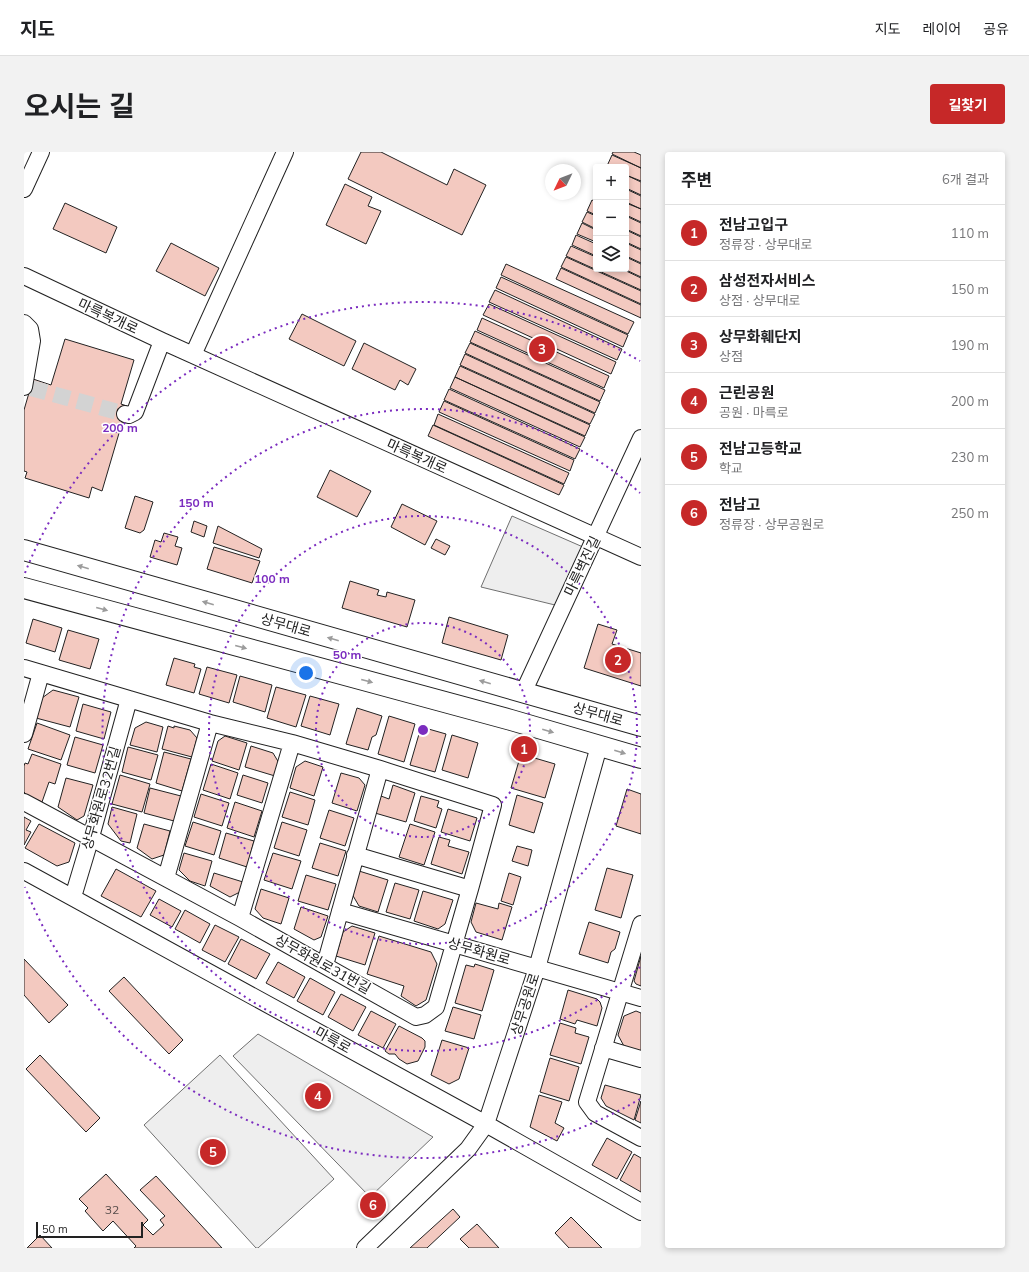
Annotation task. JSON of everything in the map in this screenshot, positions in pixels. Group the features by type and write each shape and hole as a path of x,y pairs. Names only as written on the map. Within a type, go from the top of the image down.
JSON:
{"main road":[{"name":"상무대로","path":"24,550 641,726"},
{"path":"24,588 496,716 641,758"},
{"name":"상무공원로","path":"599,746 609,717"}],"street":[{"path":"24,189 41,152"},
{"path":"193,355 285,152"},
{"name":"마륵복개로","path":"24,276 162,341 641,557"},
{"path":"24,323 30,329 32,341 26,387"},
{"path":"125,414 129,415 135,412 162,341"},
{"name":"마륵벽진길","path":"523,693 641,438"},
{"path":"24,668 210,723 292,743 380,769 325,965"},
{"path":"24,734 40,673"},
{"name":"상무화원로32번길","path":"73,897 129,699"},
{"path":"166,878 210,723"},
{"path":"240,918 292,743"},
{"name":"상무공원로","path":"365,1248 468,1149 486,1124 537,968 599,746"},
{"name":"상무화원로31번길","path":"24,802 240,918 416,1017 425,1015 436,1007 493,805 380,769"},
{"path":"356,855 470,889"},
{"name":"마륵로","path":"24,871 486,1124 641,1212"},
{"name":"상무화원로","path":"340,911 641,998"},
{"path":"640,929 619,992 587,1102 595,1113 641,1138"},
{"path":"603,1048 641,1060"}],"shaded area":[{"path":"512,516 583,547 555,605 481,587"},
{"path":"258,1034 433,1137 370,1197 233,1056"},
{"path":"220,1055 334,1179 258,1248 256,1248 144,1125"}],"building":[{"path":"361,152 381,152 447,185 454,169 486,185 462,235 348,179"},
{"path":"613,152 634,152 641,155 641,168 612,154"},
{"path":"612,155 641,168 641,181 629,176 629,164 608,164"},
{"path":"629,176 641,182 641,195 629,189"},
{"path":"345,184 372,197 368,206 381,211 366,244 326,225"},
{"path":"629,190 641,196 641,209 629,203"},
{"path":"592,200 593,200 593,214 587,211"},
{"path":"65,203 117,227 106,253 53,229"},
{"path":"629,204 641,209 641,222 629,216"},
{"path":"587,212 593,215 593,228 582,222"},
{"path":"629,217 641,223 641,236 629,230"},
{"path":"582,223 593,228 593,241 577,234"},
{"path":"629,231 641,237 641,249 629,243"},
{"path":"576,235 593,243 593,255 572,245"},
{"path":"171,243 219,268 205,296 156,271"},
{"path":"629,244 641,250 641,263 629,257"},
{"path":"571,246 593,256 593,268 566,256"},
{"path":"566,257 593,269 593,272 599,272 641,291 641,304 561,267"},
{"path":"629,258 641,264 641,277 629,271"},
{"path":"506,264 634,322 628,334 501,275"},
{"path":"561,268 641,305 641,318 556,279"},
{"path":"601,272 628,272 641,278 641,290"},
{"path":"501,277 628,335 623,347 496,288"},
{"path":"495,290 622,349 617,360 489,302"},
{"path":"489,304 616,362 611,374 483,315"},
{"path":"302,314 356,341 344,366 289,339"},
{"path":"482,318 609,376 604,388 477,330"},
{"path":"475,331 605,390 600,401 470,342"},
{"path":"65,339 134,360 121,404 127,406 102,491 92,487 89,498 25,478 27,472 24,471 24,410 33,379 51,385"},
{"path":"364,343 416,369 408,385 400,380 395,390 352,369"},
{"path":"470,343 600,402 595,413 465,353"},
{"path":"465,354 595,414 590,424 460,365"},
{"path":"460,366 590,425 585,436 455,377"},
{"path":"455,377 585,437 580,447 450,388"},
{"path":"449,389 580,449 575,459 444,400"},
{"path":"444,401 574,460 570,471 439,412"},
{"path":"438,414 569,473 564,484 434,425"},
{"path":"433,425 564,485 559,495 428,436"},
{"path":"330,470 371,491 357,517 317,497"},
{"path":"135,496 153,502 144,530 140,533 125,528"},
{"path":"402,504 437,521 425,545 391,527"},
{"path":"194,521 207,526 204,537 191,532"},
{"path":"218,526 262,549 259,558 213,543"},
{"path":"164,533 178,537 175,546 182,548 177,565 150,557 155,540 161,542"},
{"path":"436,539 450,546 445,555 431,548"},
{"path":"214,547 260,561 252,583 207,569"},
{"path":"350,581 379,590 377,595 386,597 387,592 415,600 407,627 342,608"},
{"path":"449,617 508,635 501,660 442,643"},
{"path":"33,619 62,628 55,652 26,643"},
{"path":"598,624 617,630 612,644 641,653 641,686 584,668"},
{"path":"68,630 99,639 90,669 59,660"},
{"path":"174,658 195,664 194,667 201,669 194,693 166,685"},
{"path":"207,667 237,675 229,703 199,694"},
{"path":"240,676 272,685 265,712 233,702"},
{"path":"276,687 306,695 296,727 267,718"},
{"path":"53,690 79,697 70,727 36,718 42,698"},
{"path":"310,696 339,704 330,735 301,726"},
{"path":"83,704 111,712 104,739 76,731"},
{"path":"357,708 382,716 376,735 372,737 368,750 346,744"},
{"path":"389,716 415,724 404,762 378,754"},
{"path":"146,722 163,727 157,752 130,745 135,728"},
{"path":"37,723 70,735 61,760 28,749"},
{"path":"168,726 190,730 197,738 192,757 162,749"},
{"path":"425,728 446,734 435,772 410,765 419,734 423,735"},
{"path":"452,735 478,743 468,778 442,770"},
{"path":"225,736 247,743 239,770 212,761 218,741"},
{"path":"75,737 103,745 95,773 67,765"},
{"path":"251,746 273,753 279,763 275,776 245,767"},
{"path":"128,747 158,755 151,780 122,772"},
{"path":"164,752 191,759 182,791 156,783"},
{"path":"32,754 61,764 55,784 49,782 42,802 24,792 24,766 25,763 28,764"},
{"path":"521,754 555,764 545,798 511,788"},
{"path":"305,761 323,767 314,796 290,788 296,767"},
{"path":"211,764 238,773 230,799 203,790"},
{"path":"341,773 359,778 365,785 357,811 332,803"},
{"path":"120,775 150,784 142,812 112,804"},
{"path":"243,775 268,783 262,803 237,795"},
{"path":"66,778 93,785 84,816 77,820 58,807"},
{"path":"393,785 415,793 406,822 375,813 381,796 389,799"},
{"path":"150,788 181,796 174,821 144,813"},
{"path":"627,789 641,794 641,834 616,826"},
{"path":"290,792 315,800 308,825 282,817"},
{"path":"201,794 229,803 222,826 194,817"},
{"path":"517,795 543,803 534,833 509,825"},
{"path":"421,796 439,801 437,807 442,809 436,828 414,821"},
{"path":"235,802 262,811 254,837 227,828"},
{"path":"112,807 137,814 130,843 121,841 108,824"},
{"path":"448,809 477,818 470,841 441,832"},
{"path":"329,810 354,818 345,846 320,838"},
{"path":"24,817 31,821 26,830 31,832 24,845"},
{"path":"193,822 221,831 214,855 185,846"},
{"path":"282,822 307,830 299,856 274,848"},
{"path":"39,824 75,843 69,862 57,866 25,848"},
{"path":"144,824 170,831 164,855 152,859 137,848"},
{"path":"410,824 435,832 424,865 399,857"},
{"path":"226,833 254,841 247,867 219,858"},
{"path":"439,837 450,840 448,846 469,852 462,874 431,864"},
{"path":"320,843 346,851 338,876 312,868"},
{"path":"517,846 532,850 528,866 512,861"},
{"path":"184,853 212,861 205,886 190,881 179,870"},
{"path":"273,853 301,861 292,889 264,880"},
{"path":"607,868 633,875 621,918 595,910"},
{"path":"116,869 156,891 141,917 101,896"},
{"path":"359,871 388,880 378,912 359,906 352,894"},
{"path":"214,873 243,882 240,892 230,897 210,886"},
{"path":"509,873 521,877 513,905 501,901"},
{"path":"306,875 336,884 328,910 298,901"},
{"path":"395,883 419,890 410,919 386,912"},
{"path":"261,889 289,898 281,924 263,918 255,909"},
{"path":"423,891 453,900 445,924 438,929 414,921"},
{"path":"159,899 181,911 172,927 150,915"},
{"path":"476,903 498,909 499,903 512,907 502,940 476,932 471,922"},
{"path":"301,907 328,916 321,937 314,940 294,929"},
{"path":"185,910 210,924 200,943 175,929"},
{"path":"589,922 620,932 615,949 611,952 608,963 579,954"},
{"path":"215,925 239,937 225,962 202,950"},
{"path":"352,926 375,933 365,965 336,956 343,932"},
{"path":"379,936 431,952 437,964 426,1000 416,1006 401,996 404,986 367,974"},
{"path":"241,939 270,954 256,979 228,964"},
{"path":"641,956 641,986 636,984 634,981"},
{"path":"24,959 68,1005 49,1023 24,995"},
{"path":"278,962 305,977 294,998 266,983"},
{"path":"475,964 494,970 482,1011 455,1003 466,965 474,967"},
{"path":"124,977 183,1040 169,1054 109,991"},
{"path":"310,978 335,992 323,1015 297,1001"},
{"path":"568,990 597,999 600,1002 602,1008 597,1026 577,1020 575,1024 560,1019"},
{"path":"341,994 366,1007 353,1031 328,1017"},
{"path":"453,1007 481,1015 474,1039 445,1031"},
{"path":"371,1011 396,1024 383,1048 358,1035"},
{"path":"636,1011 641,1013 641,1052 625,1048 618,1035 624,1016"},
{"path":"560,1023 576,1028 575,1033 589,1037 581,1064 550,1055"},
{"path":"399,1026 425,1041 425,1047 418,1061 407,1064 399,1059 395,1054 389,1054 385,1051"},
{"path":"442,1040 469,1048 459,1079 449,1084 431,1075"},
{"path":"40,1055 100,1118 86,1132 26,1069"},
{"path":"550,1058 579,1067 569,1101 540,1092"},
{"path":"605,1085 641,1095 634,1120 606,1106 601,1098"},
{"path":"539,1095 562,1102 555,1123 564,1128 557,1141 530,1127"},
{"path":"641,1101 641,1123 635,1120"},
{"path":"607,1138 632,1152 617,1179 592,1165"},
{"path":"634,1154 641,1158 641,1192 620,1180"},
{"path":"106,1174 148,1220 143,1225 153,1235 164,1225 160,1220 165,1216 140,1190 156,1176 222,1248 134,1248 136,1246 113,1221 103,1231 85,1211 88,1208 79,1199"},
{"path":"453,1209 460,1217 427,1248 410,1248"},
{"path":"571,1217 602,1248 569,1248 555,1233"},
{"path":"477,1224 499,1248 469,1248 460,1239"},
{"path":"40,1235 52,1248 27,1248"}],"tunnel":[{"path":"31,388 125,414"}],"place":[{"name":"상무화훼단지","path":"542,349"},
{"name":"삼성전자서비스","path":"618,660"},
{"name":"전남고입구","path":"524,749"},
{"name":"근린공원","path":"318,1096"},
{"name":"전남고등학교","path":"213,1152"},
{"name":"전남고","path":"373,1205"}]}
